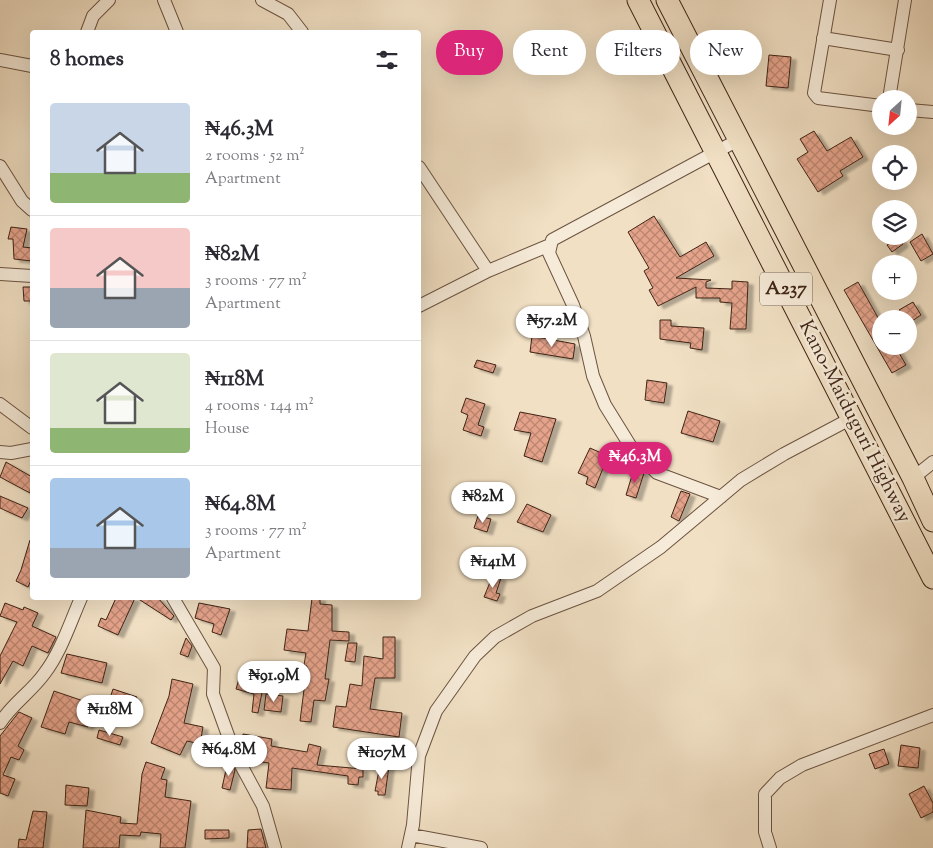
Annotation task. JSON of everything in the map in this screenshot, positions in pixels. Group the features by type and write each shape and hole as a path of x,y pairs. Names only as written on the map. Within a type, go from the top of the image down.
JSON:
{"highway":[{"name":"Kano-Maiduguri Highway","path":"638,0 933,578"},
{"name":"Kano-Maiduguri Highway","path":"667,0 740,139 913,478 933,521"}],"street":[{"path":"88,30 93,16 109,0"},
{"path":"164,0 176,30"},
{"path":"262,0 288,14 300,30"},
{"path":"830,0 814,94 818,98 872,105"},
{"path":"891,90 906,0"},
{"path":"823,38 898,50"},
{"path":"0,60 30,66"},
{"path":"918,111 933,112"},
{"path":"421,305 488,271 550,245 557,238 714,151 740,139"},
{"path":"0,166 22,201 30,208"},
{"path":"421,170 488,271"},
{"path":"550,245 549,253 573,305 602,398 631,447 657,473 721,497"},
{"path":"0,274 30,276"},
{"path":"0,404 30,426"},
{"path":"481,848 409,842 419,756 436,711 475,656 496,636 532,616 597,591 661,547 742,480 784,454 852,418"},
{"path":"0,452 11,453 30,449"},
{"path":"913,478 933,462"},
{"path":"0,723 10,708 43,676 54,660 80,600"},
{"path":"174,600 214,668 213,694 234,752 263,806 275,848"},
{"path":"770,848 764,832 765,794 780,778 802,765 933,715"}],"building":[{"path":"769,55 791,57 788,88 766,86"},
{"path":"814,131 827,151 851,137 863,157 840,171 843,176 818,192 797,159 808,152 800,139"},
{"path":"654,216 680,257 706,242 714,256 676,278 711,280 706,282 706,288 732,289 732,281 748,282 746,329 730,329 732,303 720,302 720,298 696,298 696,287 658,306 649,290 653,288 644,271 649,268 628,232"},
{"path":"11,227 27,229 23,247 30,248 30,261 14,259 13,239 8,239"},
{"path":"922,234 933,254 921,261 912,245 917,245 917,237"},
{"path":"887,245 902,245 892,252"},
{"path":"858,282 874,310 872,310 872,338 844,290"},
{"path":"23,287 30,287 30,301 24,301"},
{"path":"913,302 921,315 917,318 917,310 899,310"},
{"path":"660,320 671,320 671,326 704,328 702,350 690,348 691,343 660,339"},
{"path":"532,336 575,344 573,359 530,352"},
{"path":"882,355 900,355 906,365 892,373"},
{"path":"477,360 496,365 493,373 474,367"},
{"path":"647,380 667,383 664,403 645,400"},
{"path":"466,398 485,404 478,425 484,427 481,436 463,430 468,415 461,412"},
{"path":"688,411 720,421 713,442 681,433"},
{"path":"520,412 556,419 542,462 524,456 531,433 514,430"},
{"path":"590,448 608,456 595,488 586,484 588,477 578,473"},
{"path":"6,462 30,476 30,493 0,477"},
{"path":"634,469 644,473 636,498 626,495"},
{"path":"681,491 690,494 679,521 671,517"},
{"path":"0,496 28,508 22,518 0,508"},
{"path":"527,504 551,515 543,532 517,522"},
{"path":"478,516 491,519 487,532 474,528"},
{"path":"30,540 30,582 28,587 16,581"},
{"path":"493,575 501,578 496,593 500,594 497,601 484,597"},
{"path":"115,600 134,600 118,635 98,626 101,618 106,620"},
{"path":"140,600 160,600 174,616 171,620"},
{"path":"312,600 320,600 320,604 332,605 332,631 349,632 349,641 330,640 325,679 329,679 325,701 314,700 311,722 300,721 307,666 304,665 306,653 284,650 287,629 308,631"},
{"path":"5,603 23,610 24,607 38,613 32,626 56,637 48,653 32,646 23,666 13,661 0,684 0,656 17,622 0,616"},
{"path":"199,603 230,609 221,635 212,632 214,624 195,618"},
{"path":"383,637 395,637 395,678 375,678 370,709 402,713 399,737 333,727 336,706 346,707 350,684 362,686 364,656 383,659"},
{"path":"186,638 192,646 188,657 180,654"},
{"path":"348,643 357,643 355,662 345,661"},
{"path":"67,654 107,663 102,683 61,673"},
{"path":"253,670 266,672 258,713 252,712 254,694 236,689 239,679 250,682"},
{"path":"172,679 193,684 184,723 203,727 200,744 187,741 180,755 151,743 169,696"},
{"path":"113,689 137,697 129,714 122,711 106,710"},
{"path":"54,691 95,705 88,727 69,722 65,734 41,727"},
{"path":"266,694 283,696 281,712 264,710"},
{"path":"19,712 32,718 18,746 24,750 19,760 11,757 3,775 15,779 8,796 0,793 0,736"},
{"path":"99,730 123,737 120,745 97,738"},
{"path":"243,734 272,739 271,746 307,752 309,744 321,747 317,765 363,769 363,777 359,777 358,785 348,784 348,776 292,768 291,790 266,788 269,763 248,760 241,748"},
{"path":"901,745 920,748 918,768 898,766"},
{"path":"884,749 889,764 875,769 869,754"},
{"path":"146,762 165,768 161,779 167,780 165,797 191,801 185,848 160,848 161,834 141,832 140,836 120,835 119,848 83,848 86,810 121,817 120,823 137,824 142,774"},
{"path":"227,765 233,766 235,770 230,790 222,788"},
{"path":"380,765 389,766 385,795 378,795 378,791 375,791"},
{"path":"66,785 89,788 87,806 65,805"},
{"path":"924,786 933,803 933,812 921,818 909,794"},
{"path":"33,811 47,812 43,848 18,848 19,839 26,840"},
{"path":"261,829 266,848 247,848 248,830"},
{"path":"205,830 229,830 229,838 205,839"}]}
